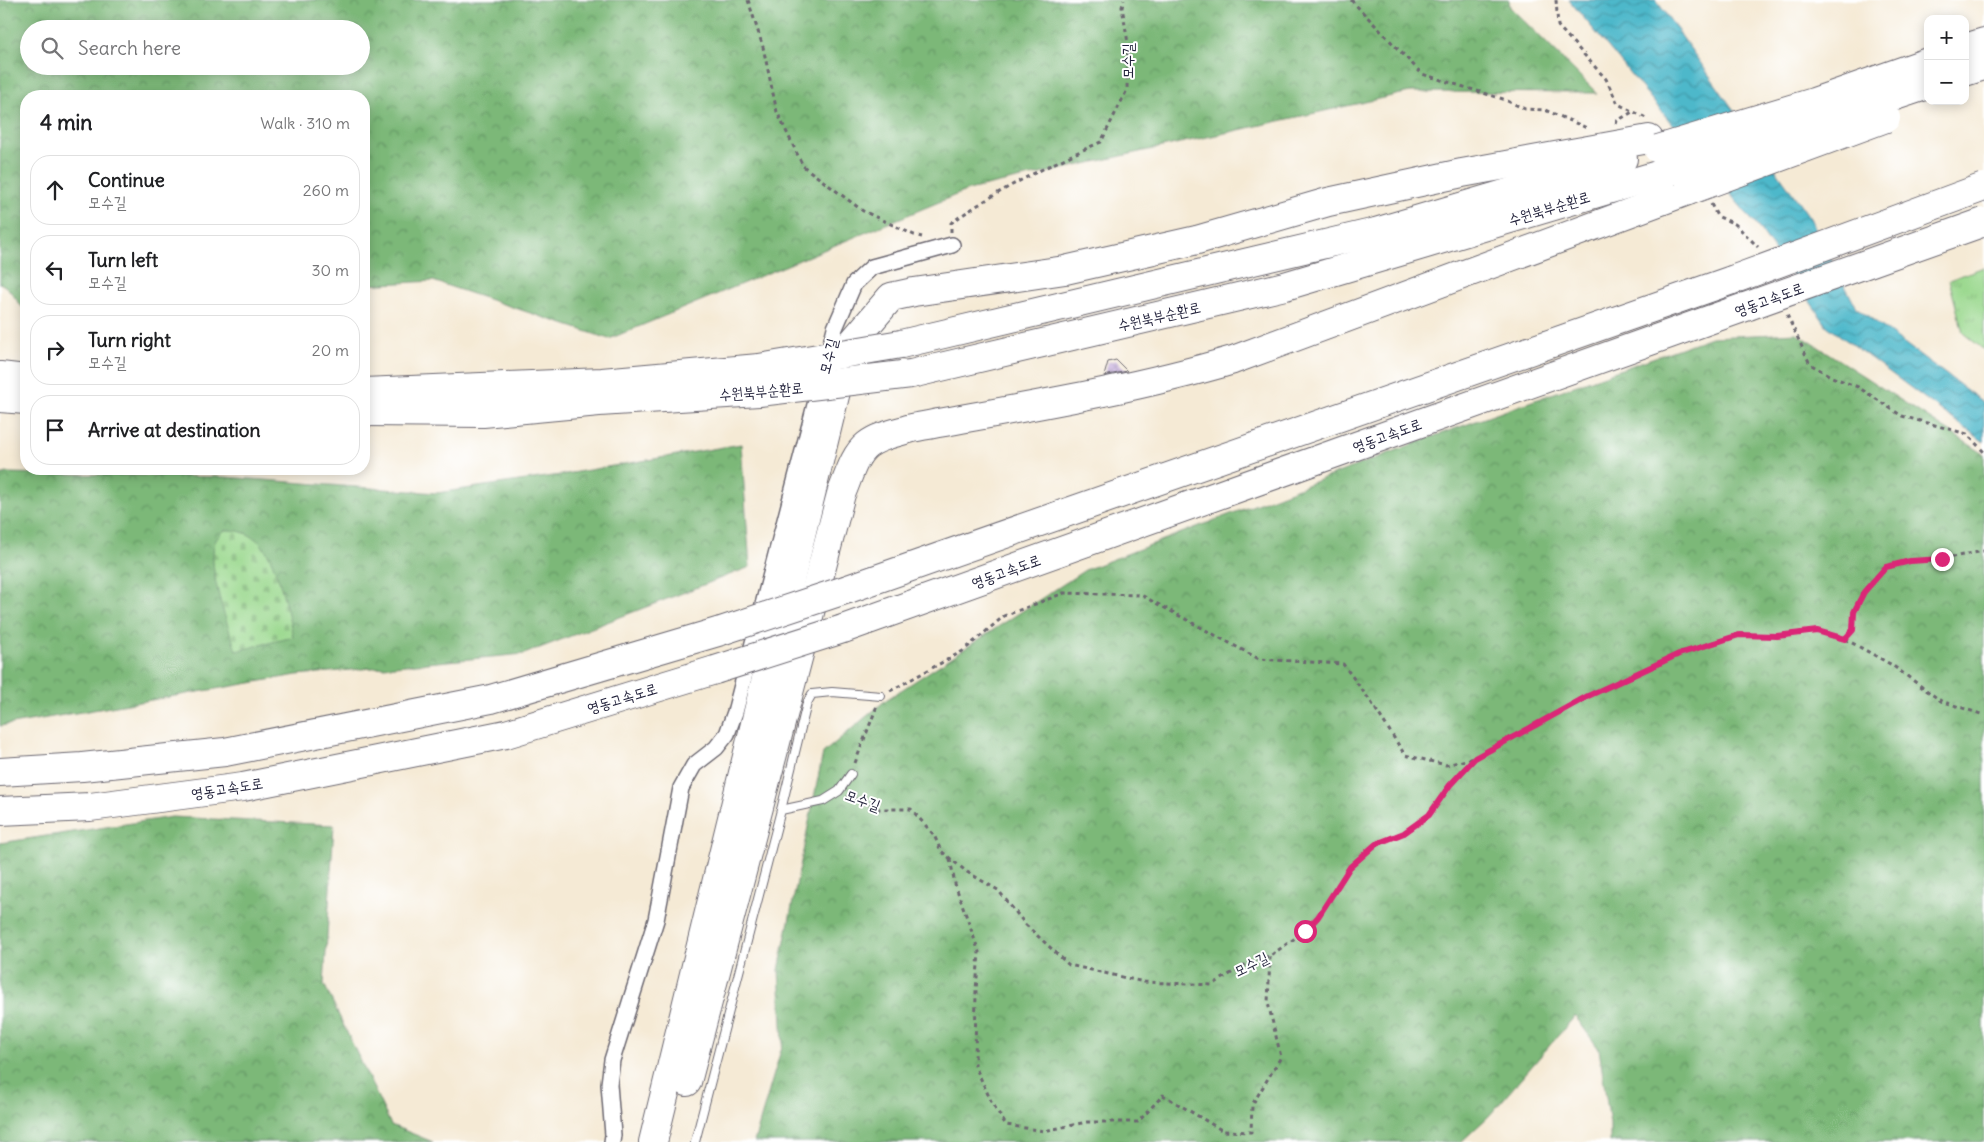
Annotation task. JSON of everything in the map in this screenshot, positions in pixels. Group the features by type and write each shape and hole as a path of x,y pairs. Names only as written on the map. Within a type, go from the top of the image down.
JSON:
{"highway":[{"path":"1969,47 1984,42"},
{"path":"1969,71 1984,66"},
{"name":"수원북부순환로","path":"370,412 483,413 599,402 759,380 901,344 1667,162 1814,102 1924,78"},
{"name":"수원북부순환로","path":"370,392 582,383 759,380 910,374 1286,286 1924,78"},
{"path":"653,1142 842,367 850,345 891,298 914,292 1065,270 1197,240 1328,202 1462,173 1667,162"},
{"path":"671,1142 841,494 855,461 867,445 886,436 912,428 1114,390 1185,374 1233,360 1667,162"},
{"name":"영동고속도로","path":"0,772 82,768 225,752 491,699 721,631 848,589 1732,280 1984,187"},
{"name":"영동고속도로","path":"0,811 90,807 243,787 506,734 843,629 1984,222"},
{"path":"0,376 20,378"},
{"path":"0,398 20,400"}],"street":[{"name":"모수길","path":"612,1142 614,1135 609,1084 612,1060 656,920 681,788 694,765 716,748 727,734 736,712 835,328 854,284 872,267 952,245"}],"lane":[{"path":"695,1142 807,703 812,694 832,692 881,696"},
{"path":"838,791 851,774"},
{"name":"모수길","path":"781,810 823,801 838,791"}],"path":[{"path":"748,0 763,47 777,112 803,166 863,211 914,236 952,245"},
{"name":"모수길","path":"952,245 951,223 971,208 1068,156 1101,142 1127,90 1128,43 1122,8 1124,0"},
{"path":"1352,0 1422,74 1503,99 1525,109 1545,110 1595,132"},
{"path":"1556,0 1558,26 1606,79 1618,104"},
{"path":"1615,128 1617,121 1634,111"},
{"path":"1717,216 1735,224 1760,250"},
{"path":"1786,313 1810,364 1832,377 1858,386 1902,416 1967,434 1984,452"},
{"path":"1845,639 1853,630 1854,612 1864,592 1886,567 1910,561 1942,559 1984,551"},
{"path":"851,774 881,696 963,651 1004,616 1064,593 1141,595 1259,659 1343,664 1406,755 1446,765 1475,758"},
{"name":"모수길","path":"838,791 852,799 878,809 911,809 934,835 941,851 967,872 998,890 1026,925 1069,965 1144,982 1212,985 1253,960 1270,956 1305,931 1318,917 1350,867 1376,844 1404,833 1429,815 1450,785 1475,758 1588,696 1679,654 1739,635 1777,636 1817,631 1845,639 1892,665 1940,701 1984,715"},
{"path":"950,858 955,884 979,952 976,990 976,1066 991,1101 1006,1125 1044,1130 1087,1122 1138,1122 1163,1095 1223,1131 1251,1132 1252,1105 1281,1057 1268,1003 1270,956"}],"green space":[{"path":"0,0 1509,0 1510,7 1597,93 1410,92 968,190 609,339 433,281 370,285 370,90 20,90 20,305 0,283"},
{"path":"1984,267 1984,350 1963,333 1949,280"},
{"path":"1797,333 1984,454 1984,1142 1610,1142 1610,1124 1599,1049 1575,1016 1489,1116 1461,1142 754,1142 783,1043 779,970 823,753 886,700 1085,570 1426,439 1711,337"},
{"path":"741,444 750,567 524,654 297,675 0,726 0,475 7,473 20,473 20,475 225,477 437,493 560,475"},
{"path":"225,530 249,535 257,540 267,552 281,588 293,637 236,651 219,596 213,567 215,542"},
{"path":"172,817 334,825 324,984 391,1125 433,1142 0,1142 0,843"}],"water":[{"path":"1569,0 1656,0 1810,218 1856,307 1984,403 1984,442 1827,326 1761,231"}],"building":[{"path":"1116,360 1127,371 1104,376 1108,362"}],"route":[{"path":"1305,931 1318,917 1350,867 1376,844 1404,833 1429,815 1450,785 1475,758 1588,696 1679,654 1739,635 1777,636 1817,631 1845,639 1853,630 1854,612 1864,592 1886,567 1910,561 1942,559"}]}
